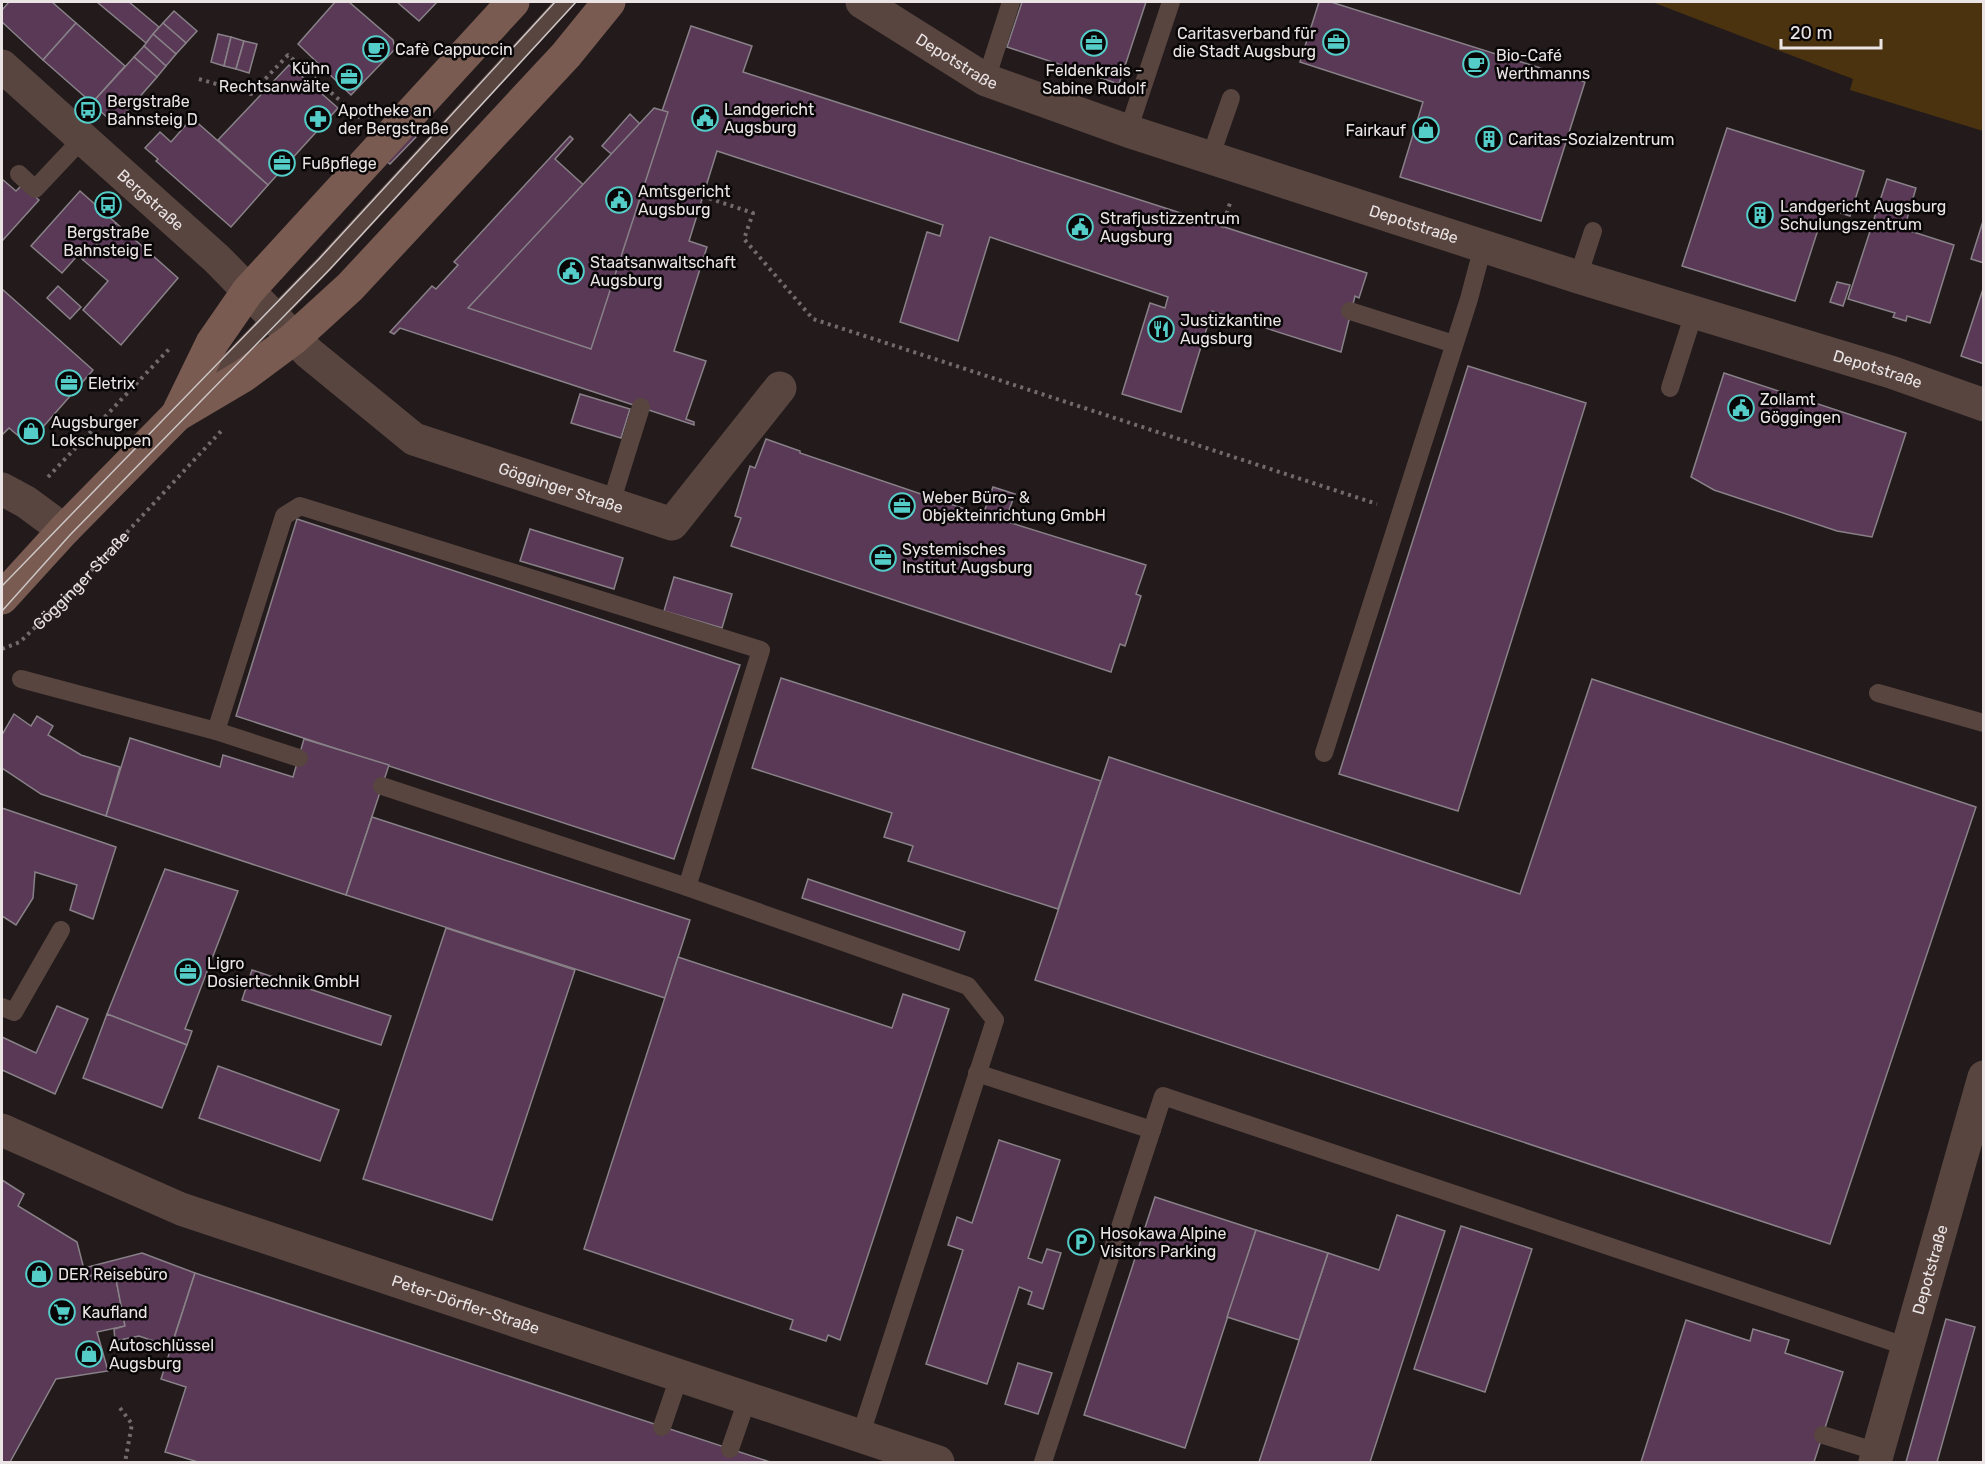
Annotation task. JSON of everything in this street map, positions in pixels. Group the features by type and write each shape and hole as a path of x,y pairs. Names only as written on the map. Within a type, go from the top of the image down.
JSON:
{"main road":[{"path":"177,415 212,343 248,291 513,2"},
{"path":"2,598 64,530 177,415 243,376 282,328 350,287 566,55 609,2"}],"street":[{"name":"Depotstraße","path":"862,2 986,80 1210,158 1694,314 1891,372 1983,405"},
{"name":"Bergstraße","path":"2,66 217,259 282,328"},
{"name":"Gögginger Straße","path":"282,328 414,439 672,524 780,388"},
{"path":"14,495 64,530"},
{"name":"Depotstraße","path":"1877,1457 1983,1077"},
{"name":"Peter-Dörfler-Straße","path":"2,1130 181,1209 860,1437 899,1457 938,1462"}],"lane":[{"path":"282,328 565,2"},
{"path":"986,80 1011,2"},
{"path":"1128,131 1171,2"},
{"path":"1210,158 1231,98"},
{"path":"19,174 35,189 83,138"},
{"path":"1578,277 1593,231"},
{"path":"1324,753 1483,246"},
{"path":"1350,311 1454,344"},
{"path":"1670,388 1694,314"},
{"path":"611,503 641,407"},
{"path":"216,731 284,516 300,506 761,650 687,887"},
{"path":"21,679 216,731 299,758"},
{"path":"1878,693 1949,713 1982,716"},
{"path":"382,786 687,887 968,986 995,1020 860,1437"},
{"path":"2,1007 14,1012 61,930"},
{"path":"977,1073 1152,1130"},
{"path":"1043,1462 1162,1096 1908,1347"},
{"path":"662,1427 679,1377"},
{"path":"730,1449 747,1400"},
{"path":"1823,1435 1877,1457"}],"path":[{"path":"199,79 251,94 288,55 364,121"},
{"path":"702,196 753,213 744,239 813,319 1401,512"},
{"path":"1222,228 1231,201"},
{"path":"14,495 178,339"},
{"name":"Gögginger Straße","path":"2,649 20,642 76,587 225,427"},
{"path":"120,1408 132,1424 125,1462"}],"shaded area":[{"path":"1652,2 1983,2 1983,131 1850,90 1853,79"}],"building":[{"path":"9,2 52,2 76,23 43,60 2,22 2,10"},
{"path":"97,2 129,2 159,27 146,43"},
{"path":"335,2 349,2 393,40 395,49 351,95 298,44"},
{"path":"397,2 437,2 419,21"},
{"path":"1022,2 1146,2 1119,84 1007,47"},
{"name":"Caritas-Sozialzentrum","path":"1319,2 1331,2 1585,82 1541,221 1400,177 1423,102 1300,62"},
{"path":"174,11 197,31 186,43 163,23"},
{"path":"76,23 125,66 92,103 43,60"},
{"path":"163,23 186,43 176,54 153,34"},
{"name":"Strafjustizzentrum Augsburg","path":"691,26 752,46 743,72 1367,273 1359,298 1355,296 1341,352 1212,311 1181,412 1122,394 1150,303 1165,308 1168,297 990,237 958,341 900,322 927,232 940,236 943,225 717,151 689,241 707,247 674,351 706,361 686,419 694,422 694,425 400,328 394,334 390,332 432,286 436,289 458,265 454,262 570,136 573,139 555,159 588,189 616,158 602,146 630,114 643,127 654,115 660,117"},
{"path":"153,34 176,54 166,66 144,46"},
{"path":"218,34 231,37 224,66 211,62"},
{"path":"231,37 244,41 236,69 224,66"},
{"path":"244,41 257,44 249,73 236,69"},
{"path":"144,46 166,66 157,77 134,57"},
{"path":"134,57 157,77 115,125 92,103"},
{"path":"289,65 338,108 268,185 218,140"},
{"path":"654,108 668,112 591,349 468,308"},
{"path":"192,118 268,185 231,227 156,161 158,159 145,148 160,132 171,142"},
{"name":"Landgericht Augsburg Schulungszentrum","path":"1727,128 1864,171 1850,216 1825,208 1795,301 1682,266"},
{"path":"412,133 416,137 390,164 386,161"},
{"path":"2,179 16,191 22,185 39,200 2,241"},
{"path":"1887,179 1916,188 1904,229 1954,245 1930,323 1907,316 1906,321 1893,317 1895,313 1848,299"},
{"path":"80,191 116,223 83,260 78,255 62,273 31,246"},
{"path":"1984,218 1984,263 1971,259"},
{"path":"116,223 178,278 121,345 83,310 108,281 83,260"},
{"path":"1837,282 1850,285 1843,306 1830,302"},
{"path":"58,286 81,307 70,319 47,298"},
{"path":"1984,286 1984,364 1961,356"},
{"path":"2,289 93,370 28,444 9,428 2,435"},
{"path":"1468,366 1586,403 1458,811 1339,774"},
{"path":"1724,373 1906,433 1872,537 1837,531 1714,490 1691,477"},
{"path":"580,394 630,409 621,438 571,423"},
{"path":"766,439 800,451 800,453 983,515 993,487 1015,494 1005,521 1146,565 1136,594 1141,596 1125,646 1120,644 1111,672 731,546 741,518 735,516 750,466 755,468"},
{"path":"297,519 740,665 674,859 236,716"},
{"path":"530,529 623,558 614,589 520,561"},
{"path":"674,577 732,594 722,628 664,611"},
{"path":"781,678 1101,781 1058,909 908,861 913,846 884,837 892,813 752,768"},
{"path":"1592,679 1976,807 1830,1244 1035,980 1109,757 1520,894"},
{"path":"14,714 31,726 37,716 53,726 48,735 81,755 120,767 106,816 41,794 2,768 2,735"},
{"path":"130,738 220,767 223,755 293,777 304,739 389,765 346,895 106,816"},
{"path":"2,808 116,847 93,919 70,910 77,885 35,872 33,898 16,925 2,916"},
{"path":"372,817 690,920 665,998 346,895"},
{"path":"165,869 238,891 185,1029 192,1031 187,1045 107,1014"},
{"path":"808,879 965,932 959,950 802,898"},
{"path":"446,928 575,970 492,1220 363,1179"},
{"path":"678,957 892,1028 903,994 949,1009 840,1340 828,1335 826,1341 790,1329 793,1320 584,1249"},
{"path":"252,970 391,1016 381,1045 242,1000"},
{"path":"57,1006 88,1019 55,1094 2,1070 2,1037 36,1053"},
{"path":"107,1014 187,1045 162,1108 83,1078"},
{"path":"218,1066 339,1110 320,1161 199,1118"},
{"path":"999,1140 1060,1160 1028,1258 1042,1263 1047,1249 1061,1253 1043,1309 1028,1304 1032,1292 1019,1287 987,1384 926,1364 963,1250 948,1245 957,1217 972,1223"},
{"name":"Kaufland","path":"2,1180 24,1194 18,1206 77,1242 86,1277 114,1269 125,1326 97,1332 108,1371 56,1379 10,1462 2,1462"},
{"path":"1155,1197 1256,1230 1185,1448 1084,1415"},
{"path":"1397,1215 1445,1231 1370,1462 1259,1462 1328,1253 1379,1270"},
{"path":"1461,1226 1532,1249 1485,1392 1414,1369"},
{"path":"1256,1230 1328,1253 1299,1340 1227,1317"},
{"path":"142,1253 195,1273 171,1347 139,1336 115,1341 114,1329 125,1326 114,1269 86,1277 84,1268"},
{"path":"195,1273 770,1462 198,1462 165,1452 186,1387 161,1379"},
{"path":"1946,1319 1975,1327 1937,1462 1906,1462"},
{"path":"1686,1320 1750,1341 1753,1329 1789,1340 1785,1353 1843,1372 1814,1462 1641,1462"},
{"path":"1018,1363 1052,1373 1038,1414 1005,1404"}],"tram line":[{"path":"2,586 319,259 555,2"},
{"path":"2,611 70,535 330,269 576,2"}],"place":[{"name":"Caritasverband für die Stadt Augsburg","path":"1336,42"},
{"name":"Feldenkrais - Sabine Rudolf","path":"1094,43"},
{"name":"Cafè Cappuccin","path":"376,49"},
{"name":"Bio-Café Werthmanns","path":"1476,64"},
{"name":"Kühn Rechtsanwälte","path":"349,77"},
{"name":"Bergstraße Bahnsteig D","path":"88,110"},
{"name":"Landgericht Augsburg","path":"705,118"},
{"name":"Apotheke an der Bergstraße","path":"318,119"},
{"name":"Fairkauf","path":"1426,130"},
{"name":"Caritas-Sozialzentrum","path":"1489,139"},
{"name":"Fußpflege","path":"282,163"},
{"name":"Amtsgericht Augsburg","path":"619,200"},
{"name":"Bergstraße Bahnsteig E","path":"108,205"},
{"name":"Landgericht Augsburg Schulungszentrum","path":"1760,215"},
{"name":"Strafjustizzentrum Augsburg","path":"1080,227"},
{"name":"Staatsanwaltschaft Augsburg","path":"571,271"},
{"name":"Justizkantine Augsburg","path":"1161,329"},
{"name":"Eletrix","path":"69,383"},
{"name":"Zollamt Göggingen","path":"1741,408"},
{"name":"Augsburger Lokschuppen","path":"31,431"},
{"name":"Weber Büro- & Objekteinrichtung GmbH","path":"902,506"},
{"name":"Systemisches Institut Augsburg","path":"883,558"},
{"name":"Ligro Dosiertechnik GmbH","path":"188,972"},
{"name":"Hosokawa Alpine Visitors Parking","path":"1081,1242"},
{"name":"DER Reisebüro","path":"39,1274"},
{"name":"Kaufland","path":"62,1312"},
{"name":"Autoschlüssel Augsburg","path":"89,1354"}]}
